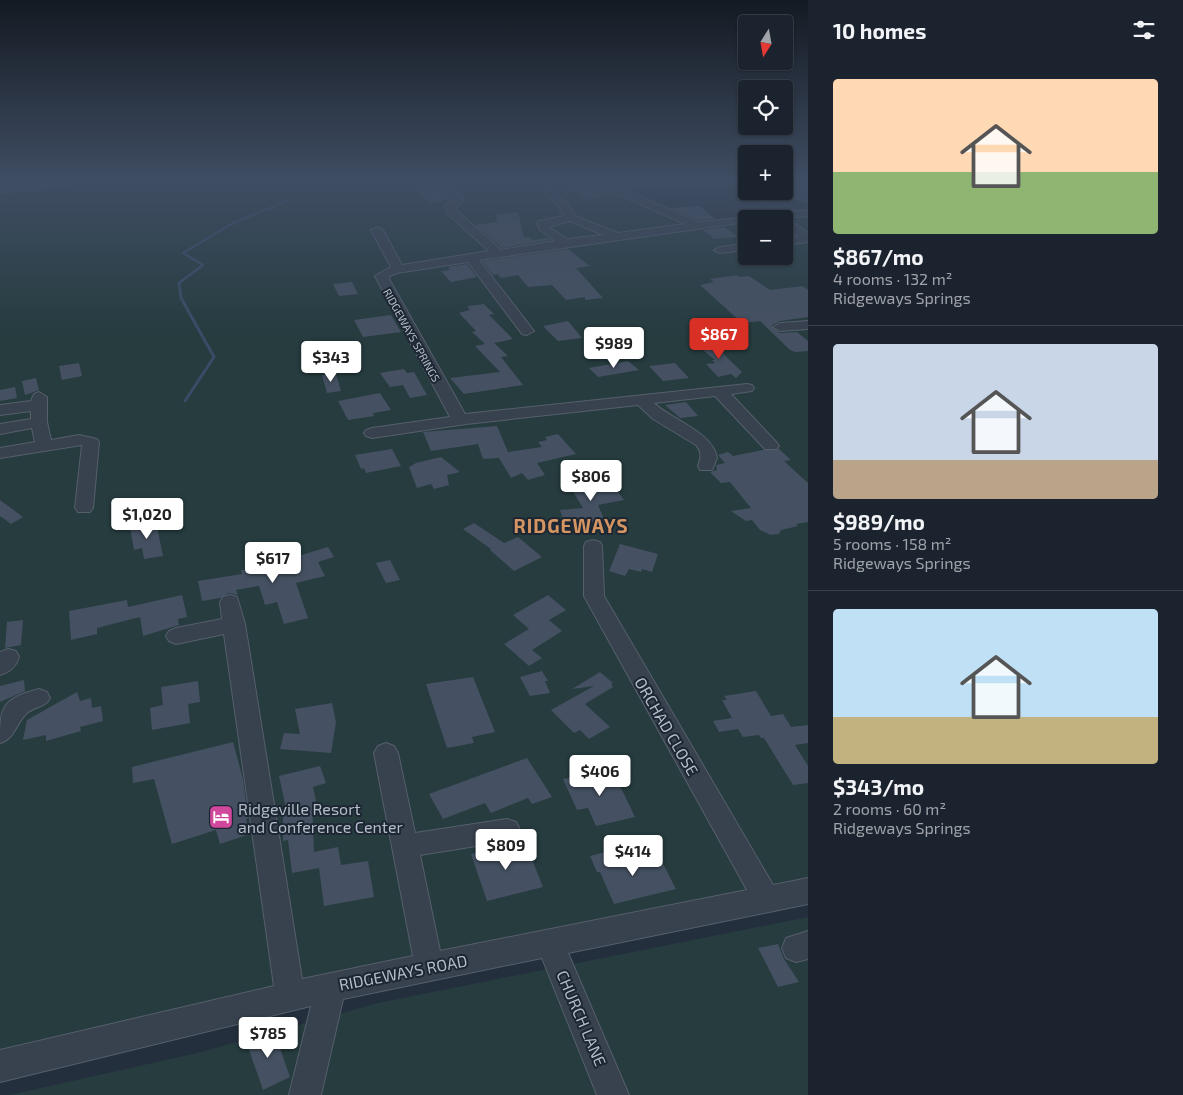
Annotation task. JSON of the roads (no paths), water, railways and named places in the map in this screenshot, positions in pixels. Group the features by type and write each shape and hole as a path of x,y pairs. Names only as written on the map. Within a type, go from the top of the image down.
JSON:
{"street":[{"path":"378,232 398,269"},
{"path":"475,232 498,253"},
{"path":"550,232 565,243"},
{"path":"607,232 617,236"},
{"name":"RIDGEWAYS SPRINGS","path":"466,419 459,417 454,411 381,276 398,269 642,232"},
{"path":"794,232 808,239"},
{"path":"793,241 808,239"},
{"path":"720,250 738,248"},
{"path":"470,258 527,331"},
{"path":"780,327 808,325"},
{"path":"372,433 466,419 746,388"},
{"path":"719,391 771,446"},
{"path":"642,400 659,416 702,442 708,449 709,458 706,466"},
{"path":"0,410 39,401 39,422 44,445"},
{"path":"0,429 39,422"},
{"path":"0,453 79,440 91,442 84,508"},
{"name":"ORCHAD CLOSE","path":"593,546 594,596 766,899"},
{"path":"176,636 232,613 290,996"},
{"path":"0,734 15,709 25,702 39,698"},
{"path":"386,753 429,967"},
{"path":"405,846 507,830"},
{"name":"RIDGEWAYS ROAD","path":"0,1066 331,987 808,891"},
{"name":"CHURCH LANE","path":"549,942 613,1095"},
{"path":"305,1095 331,987"}],"waterway":[{"path":"180,290 179,283 203,265 183,253 218,232"},
{"path":"180,289 181,298 214,357 185,401"}],"place":[{"name":"Ridgeville Resort and Conference Center","path":"221,817"}],"district":[{"name":"RIDGEWAYS","path":"571,525"}]}
